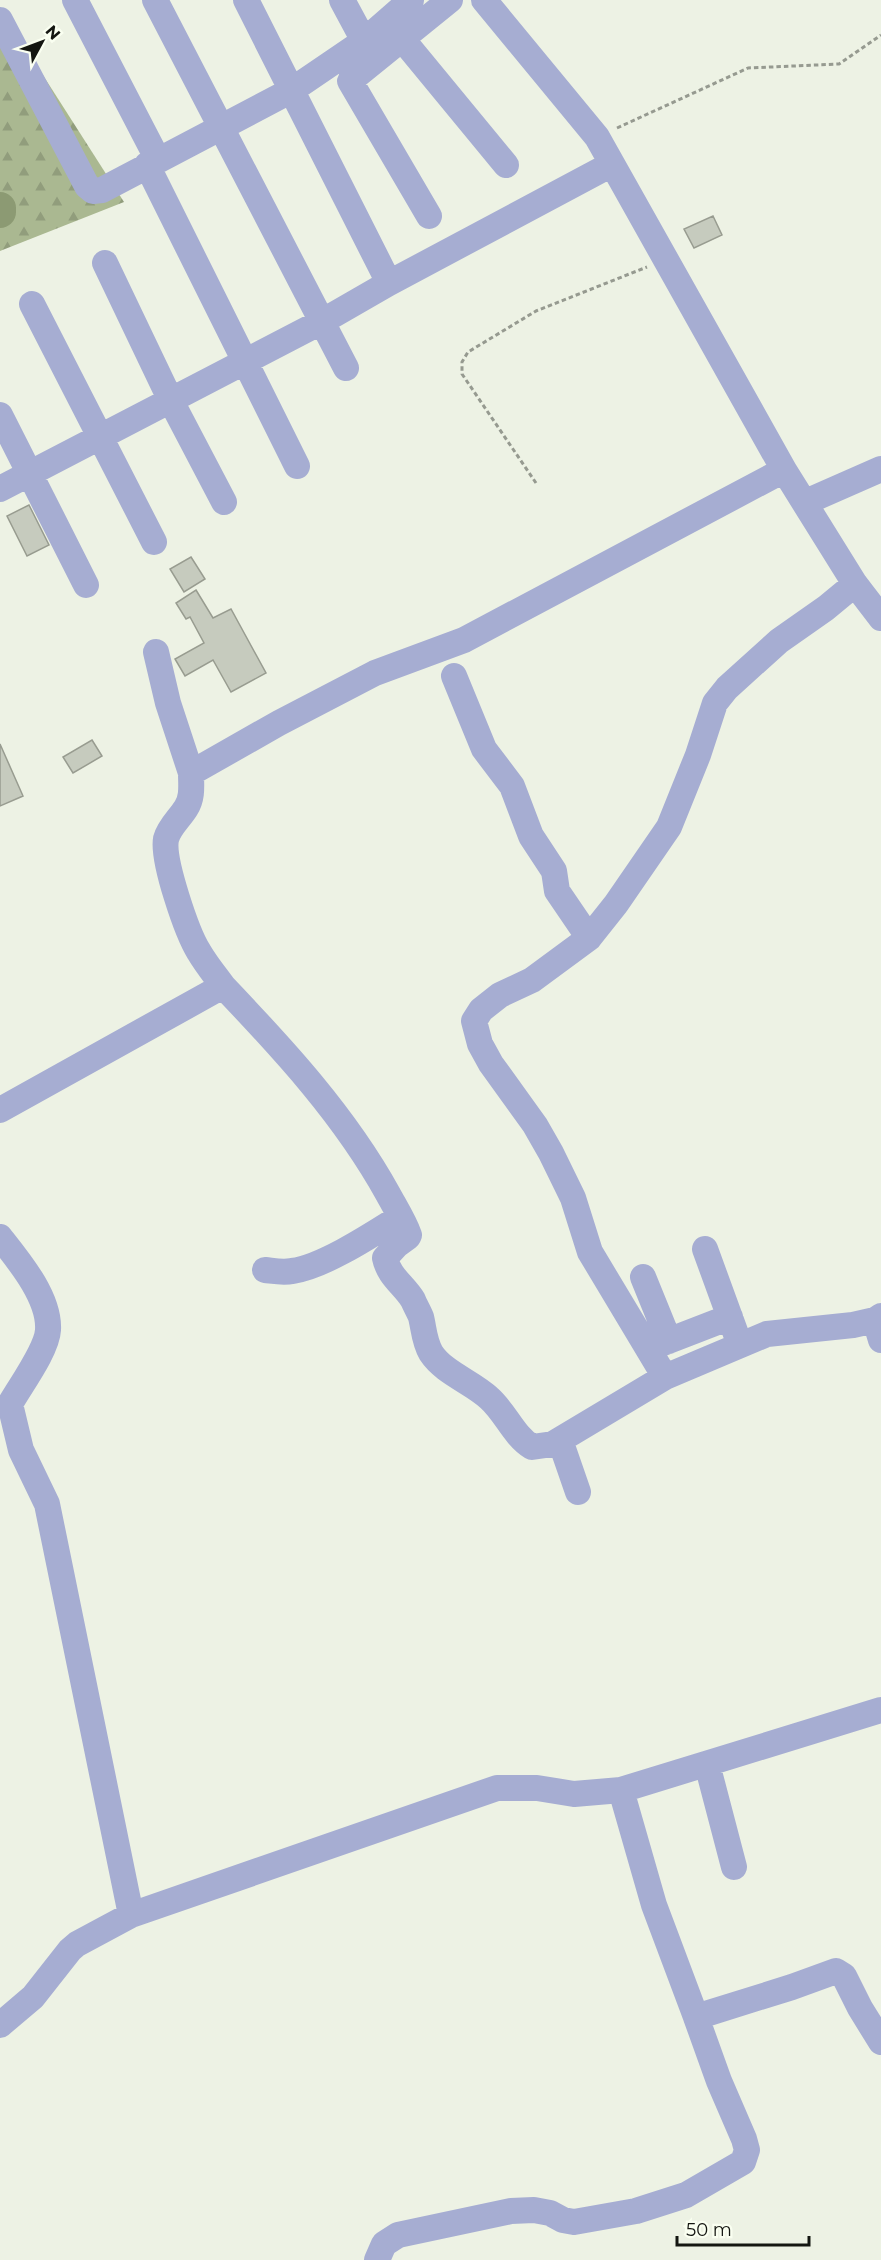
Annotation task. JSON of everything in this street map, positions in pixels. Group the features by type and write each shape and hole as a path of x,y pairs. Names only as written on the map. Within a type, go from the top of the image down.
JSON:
{"street":[{"path":"75,0 245,362 297,466"},
{"path":"155,0 346,369"},
{"path":"246,0 389,283"},
{"path":"342,0 364,41"},
{"path":"0,20 87,186 93,191 102,190 291,90 364,41 411,0"},
{"path":"429,216 350,81 404,40 450,0"},
{"path":"484,0 597,137 784,470 855,584 881,618"},
{"path":"404,40 506,165"},
{"path":"0,489 323,321 389,283 612,164"},
{"path":"105,263 170,399 224,502"},
{"path":"32,304 154,542"},
{"path":"0,415 86,585"},
{"path":"806,502 881,469"},
{"path":"191,773 279,723 375,673 464,640 784,470"},
{"path":"665,1377 623,1310 591,1252 573,1198 555,1162 535,1125 486,1055 474,1021 481,1010 500,995 532,980 589,938 616,904 669,827 698,755 715,703 727,688 779,641 826,608 855,584"},
{"path":"156,652 168,703 191,773 192,794 186,808 168,833 165,850 188,928 198,952 223,986 282,1049 328,1103 374,1170 408,1231 408,1237 385,1258 390,1273 411,1298 421,1317 424,1335 431,1353 446,1368 489,1397 524,1442 532,1447 544,1446 560,1440 665,1377 767,1334 853,1325 879,1325"},
{"path":"454,676 484,749 512,786 531,836 554,871 557,891 589,938"},
{"path":"0,1110 223,986"},
{"path":"265,1269 284,1272 301,1269 349,1247 400,1217"},
{"path":"0,1237 25,1269 44,1307 48,1331 39,1356 10,1404 21,1450 47,1504 132,1915"},
{"path":"705,1249 741,1345"},
{"path":"643,1277 662,1343 730,1317"},
{"path":"560,1440 579,1492"},
{"path":"0,2025 33,1997 77,1944 132,1915 497,1788 537,1788 574,1794 621,1790 881,1710"},
{"path":"706,1764 734,1867"},
{"path":"377,2260 384,2244 398,2235 511,2211 534,2210 574,2222 636,2211 686,2195 743,2163 747,2150 744,2139 719,2081 654,1905 621,1790"},
{"path":"696,2017 792,1988 836,1971 844,1976 881,2042"}],"path":[{"path":"597,137 748,68 839,63 881,35"},
{"path":"537,483 462,374 462,362 468,352 536,311 665,260"}],"green space":[{"path":"0,8 124,202 0,251"}],"building":[{"path":"713,216 722,235 694,248 684,229"},
{"path":"29,505 49,545 27,556 7,516"},
{"path":"191,557 205,579 184,592 170,569"},
{"path":"196,590 213,618 231,609 266,673 231,692 213,660 185,676 175,659 204,643 190,617 186,619 176,603"},
{"path":"92,740 102,756 73,773 63,757"},
{"path":"0,744 23,796 0,806"}]}
